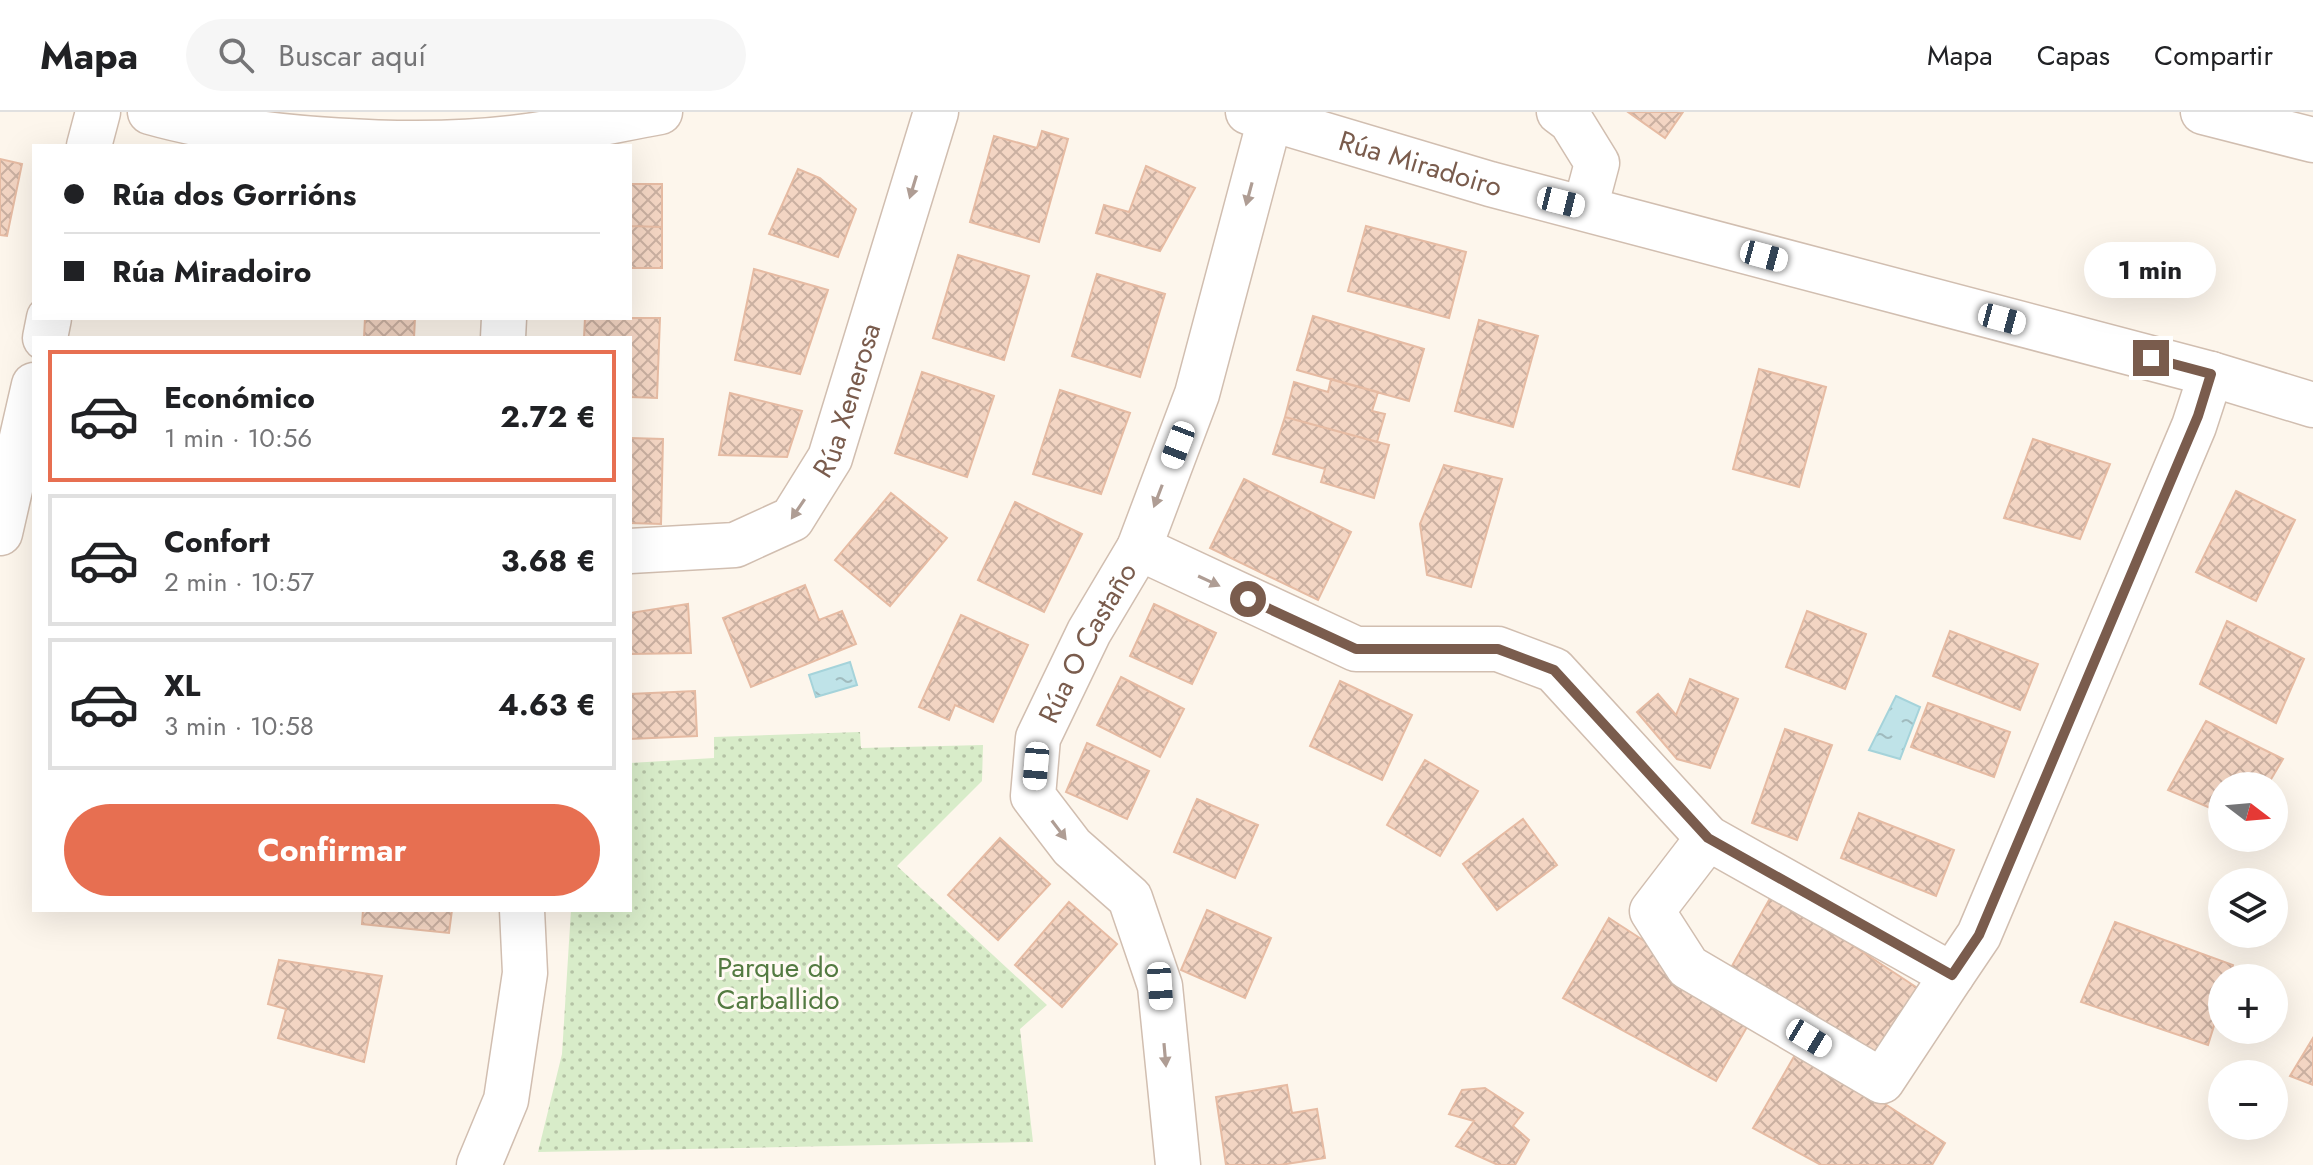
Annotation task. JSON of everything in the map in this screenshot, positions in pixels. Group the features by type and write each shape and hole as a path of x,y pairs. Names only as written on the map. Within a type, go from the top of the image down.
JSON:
{"street":[{"path":"90,144 98,112"},
{"path":"150,112 186,123 319,138 432,142 660,112"},
{"name":"Rúa Xenerosa","path":"632,551 735,545 792,519 830,458 936,112"},
{"path":"1559,112 1571,121 1597,163 1585,208"},
{"path":"2203,112 2313,140"},
{"name":"Rúa Miradoiro","path":"1259,115 1490,184 2211,374 2313,405"},
{"name":"Rúa O Castaño","path":"1178,1165 1160,986 1130,898 1072,847 1033,796 1038,738 1089,632 1139,548 1197,394 1259,115"},
{"path":"1708,838 1652,911 1688,967 1882,1081 1979,935 2194,426 2211,374"},
{"path":"0,533 32,394"},
{"path":"1139,548 1356,649 1498,649 1554,670 1708,838 1952,975"},
{"path":"479,1165 506,1100 525,973 522,912"}],"green space":[{"name":"Parque do Carballido","path":"860,732 861,748 983,745 982,781 897,866 1047,1005 1020,1029 1033,1142 538,1152 562,1054 571,912 632,912 632,763 714,758 714,737"}],"water":[{"path":"850,662 857,685 816,697 809,675"},
{"path":"1896,696 1920,707 1900,759 1869,750"}],"building":[{"path":"1628,112 1683,112 1665,138"},
{"path":"1042,131 1068,139 1039,242 970,222 994,136 1037,148"},
{"path":"0,159 22,164 7,236 0,235"},
{"path":"1146,166 1195,188 1160,251 1096,233 1104,205 1129,212"},
{"path":"798,169 820,178 856,209 838,257 769,234"},
{"path":"632,184 662,184 662,227 632,226"},
{"path":"632,226 662,227 662,268 632,268"},
{"path":"1366,226 1466,252 1449,318 1348,291"},
{"path":"958,255 1029,276 1004,360 933,338"},
{"path":"754,269 828,290 800,374 735,360"},
{"path":"1097,274 1165,294 1140,377 1072,356"},
{"path":"1313,316 1424,349 1409,401 1297,370"},
{"path":"660,318 657,398 632,397 632,336 584,336 585,320"},
{"path":"365,320 415,320 414,336 364,336"},
{"path":"1479,320 1538,336 1513,427 1455,411"},
{"path":"1759,369 1826,387 1799,487 1733,469"},
{"path":"922,372 994,396 967,477 895,453"},
{"path":"1331,379 1378,392 1372,411 1385,414 1377,442 1285,417 1294,382 1328,392"},
{"path":"1060,390 1130,413 1101,494 1033,474"},
{"path":"730,393 802,411 787,457 719,455"},
{"path":"1285,417 1389,445 1374,498 1321,482 1325,469 1273,454"},
{"path":"632,438 663,439 661,524 632,523"},
{"path":"2033,439 2110,464 2080,539 2004,518"},
{"path":"1444,465 1502,479 1471,587 1427,575 1420,524"},
{"path":"1244,479 1351,532 1318,600 1210,548"},
{"path":"2236,491 2295,520 2256,601 2196,572"},
{"path":"891,493 947,538 890,606 835,560"},
{"path":"1015,502 1082,534 1044,612 978,580"},
{"path":"805,585 819,620 842,611 856,644 751,687 723,618"},
{"path":"688,604 691,653 632,654 632,613"},
{"path":"1154,604 1216,633 1192,684 1130,656"},
{"path":"1807,611 1866,634 1845,689 1786,667"},
{"path":"961,615 1028,645 993,722 955,705 949,720 919,707"},
{"path":"2227,621 2304,659 2276,723 2200,684"},
{"path":"1950,631 2038,664 2020,710 1933,676"},
{"path":"1121,677 1184,709 1160,757 1097,725"},
{"path":"1690,679 1738,699 1710,768 1677,759 1637,712 1658,694 1676,715"},
{"path":"1340,681 1412,715 1382,780 1310,746"},
{"path":"695,691 697,736 632,739 632,694"},
{"path":"1928,703 2010,732 1994,777 1911,747"},
{"path":"2206,721 2283,759 2275,772 2208,772 2208,807 2168,790"},
{"path":"1785,729 1832,745 1797,840 1752,823"},
{"path":"1087,743 1149,771 1127,819 1066,792"},
{"path":"1425,760 1478,791 1440,856 1387,825"},
{"path":"1197,799 1258,825 1235,878 1174,852"},
{"path":"1859,813 1954,850 1936,896 1841,858"},
{"path":"1523,819 1557,865 1497,910 1463,864"},
{"path":"1000,838 1050,884 998,940 948,895"},
{"path":"1773,893 1919,989 1882,1056 1728,973"},
{"path":"1069,902 1117,944 1062,1007 1015,965"},
{"path":"1207,910 1271,938 1245,998 1181,970"},
{"path":"363,912 452,912 449,933 362,924"},
{"path":"1609,918 1755,1013 1716,1081 1563,998"},
{"path":"2115,922 2230,964 2208,964 2208,1045 2081,1002"},
{"path":"279,960 382,976 364,1062 278,1038 286,1009 268,1004"},
{"path":"2313,1038 2313,1085 2290,1076"},
{"path":"1799,1048 1945,1143 1932,1165 1821,1165 1753,1128"},
{"path":"1287,1085 1292,1113 1317,1109 1325,1158 1280,1165 1226,1165 1216,1097"},
{"path":"1485,1088 1523,1113 1513,1126 1529,1140 1515,1165 1498,1165 1456,1146 1474,1121 1449,1114 1462,1090"}],"route":[{"path":"1248,599 1356,649 1498,649 1554,670 1708,838 1952,975 1979,935 2198,416 2211,374 2151,358"}]}
